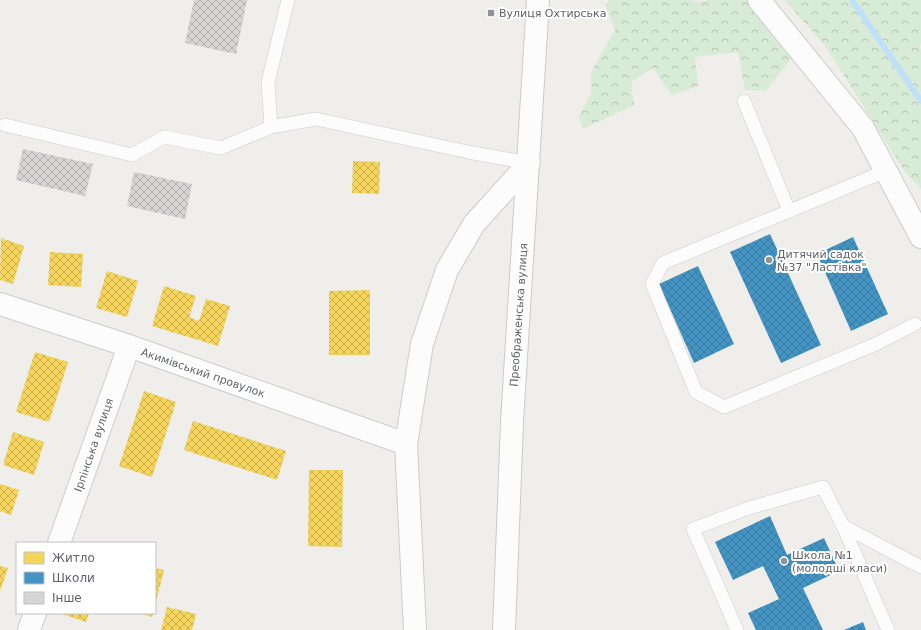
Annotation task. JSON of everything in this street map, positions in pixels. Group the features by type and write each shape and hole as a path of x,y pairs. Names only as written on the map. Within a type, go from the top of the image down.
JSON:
{"street":[{"name":"Преображенська вулиця","path":"504,630 512,422 538,0"},
{"path":"759,0 864,128 921,237"},
{"path":"415,630 406,444 422,344 447,270 474,224 529,163"},
{"name":"Акимівський провулок","path":"0,304 129,346 406,444"},
{"name":"Ірпінська вулиця","path":"59,542 129,346"},
{"path":"29,630 35,614"}],"lane":[{"path":"271,127 268,82 288,0"},
{"path":"744,101 789,211"},
{"path":"5,125 132,155 164,137 221,148 271,127 316,118 439,146 529,163"},
{"path":"886,171 663,263 652,284 696,392 724,407 876,344 915,324"},
{"path":"738,630 693,529 749,508 823,487 843,526 888,630"},
{"path":"843,526 921,567"}],"green space":[{"path":"609,0 692,0 693,2 707,0 749,0 794,55 766,91 745,90 738,52 695,57 698,86 672,95 653,68 631,82 634,105 583,129 579,116 591,94 591,72 615,30 606,8"},
{"path":"784,0 921,0 921,189 905,172 824,44"}],"building: Житло":[{"path":"353,161 380,162 379,194 352,193"},
{"path":"1,238 24,246 13,284 0,280"},
{"path":"50,252 83,254 81,287 48,285"},
{"path":"107,271 138,281 127,317 96,308"},
{"path":"164,286 196,296 189,317 199,321 206,299 230,306 218,346 152,326"},
{"path":"370,290 370,355 329,355 329,291"},
{"path":"35,352 68,362 49,422 16,412"},
{"path":"144,391 176,402 152,477 119,466"},
{"path":"193,421 286,451 277,480 184,450"},
{"path":"13,432 44,442 34,475 3,465"},
{"path":"309,470 343,470 342,547 308,546"},
{"path":"0,484 19,490 11,515 0,511"},
{"path":"0,566 8,568 0,591"},
{"path":"156,568 164,570 156,602"},
{"path":"167,607 196,614 192,630 161,630"},
{"path":"62,614 89,614 86,622"},
{"path":"142,614 153,614 152,617"}],"building: Школи":[{"path":"770,234 821,345 781,363 730,252"},
{"path":"853,237 888,314 851,331 817,254"},
{"path":"698,266 734,344 694,363 659,284"},
{"path":"770,516 787,555 824,538 839,571 803,588 823,630 756,630 748,613 779,599 763,566 733,580 715,542"},
{"path":"863,622 866,630 844,630"}],"building: Інше":[{"path":"194,0 247,0 236,54 185,43"},
{"path":"23,149 93,164 85,196 16,180"},
{"path":"134,172 192,184 185,219 127,206"}],"waterway":[{"path":"852,0 921,101"}],"place":[{"name":"Вулиця Охтирська","path":"491,13"},
{"name":"Дитячий садок №37 \"Ластівка\"","path":"769,260"},
{"name":"Школа №1 (молодші класи)","path":"784,561"}]}
